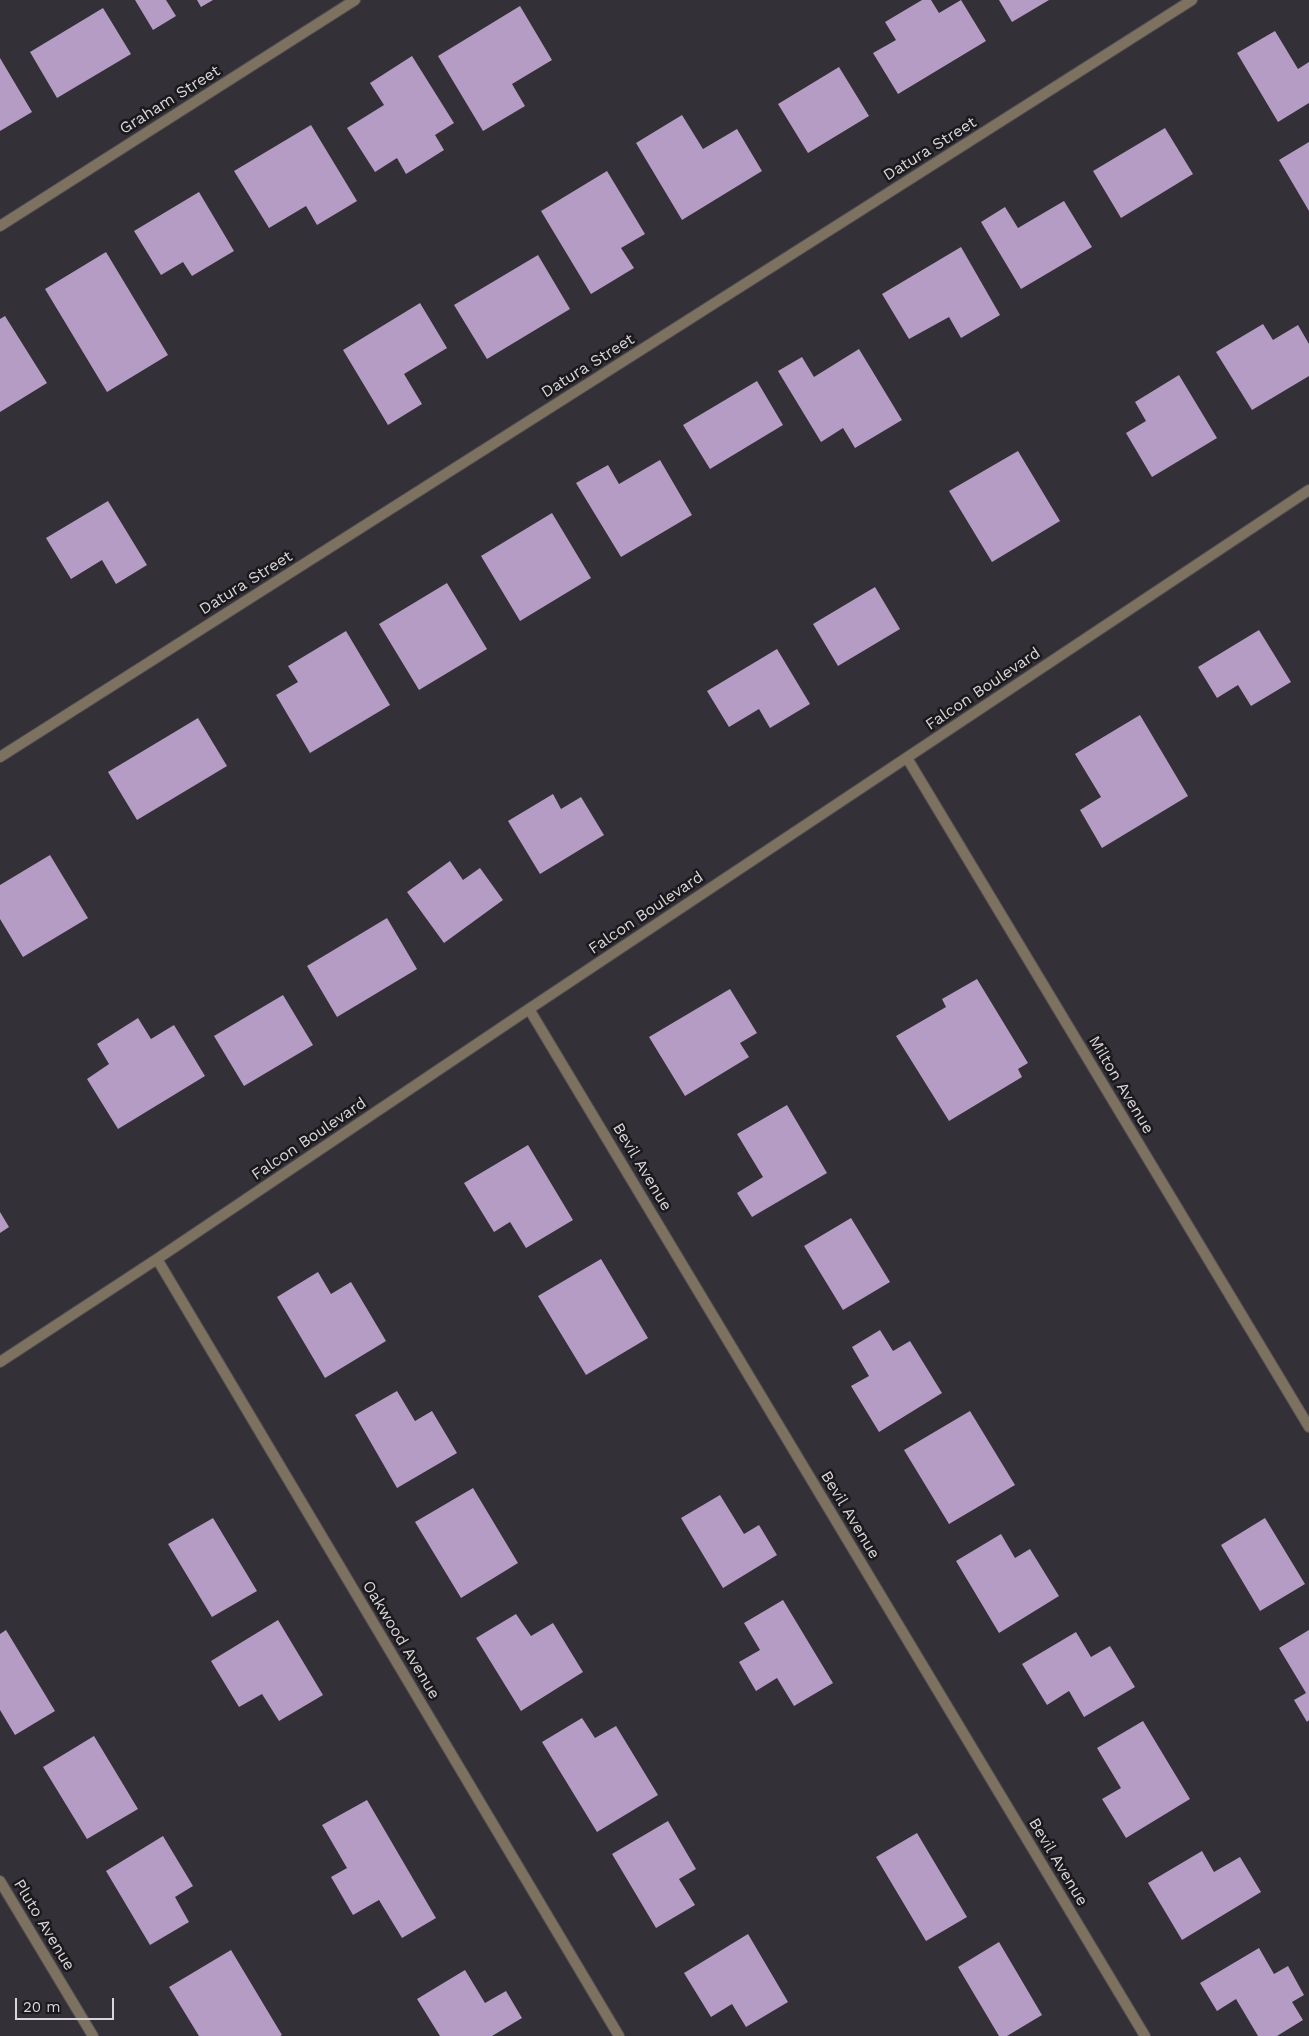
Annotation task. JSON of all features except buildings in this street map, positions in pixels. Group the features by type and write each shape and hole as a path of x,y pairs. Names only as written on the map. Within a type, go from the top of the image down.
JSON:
{"street":[{"name":"Graham Street","path":"0,226 355,0"},
{"name":"Datura Street","path":"0,757 1192,0"},
{"name":"Falcon Boulevard","path":"0,1362 1309,490"},
{"name":"Milton Avenue","path":"907,758 1309,1427"},
{"name":"Bevil Avenue","path":"529,1009 1145,2036"},
{"name":"Oakwood Avenue","path":"157,1259 619,2036"},
{"name":"Pluto Avenue","path":"0,1881 93,2036"}]}
